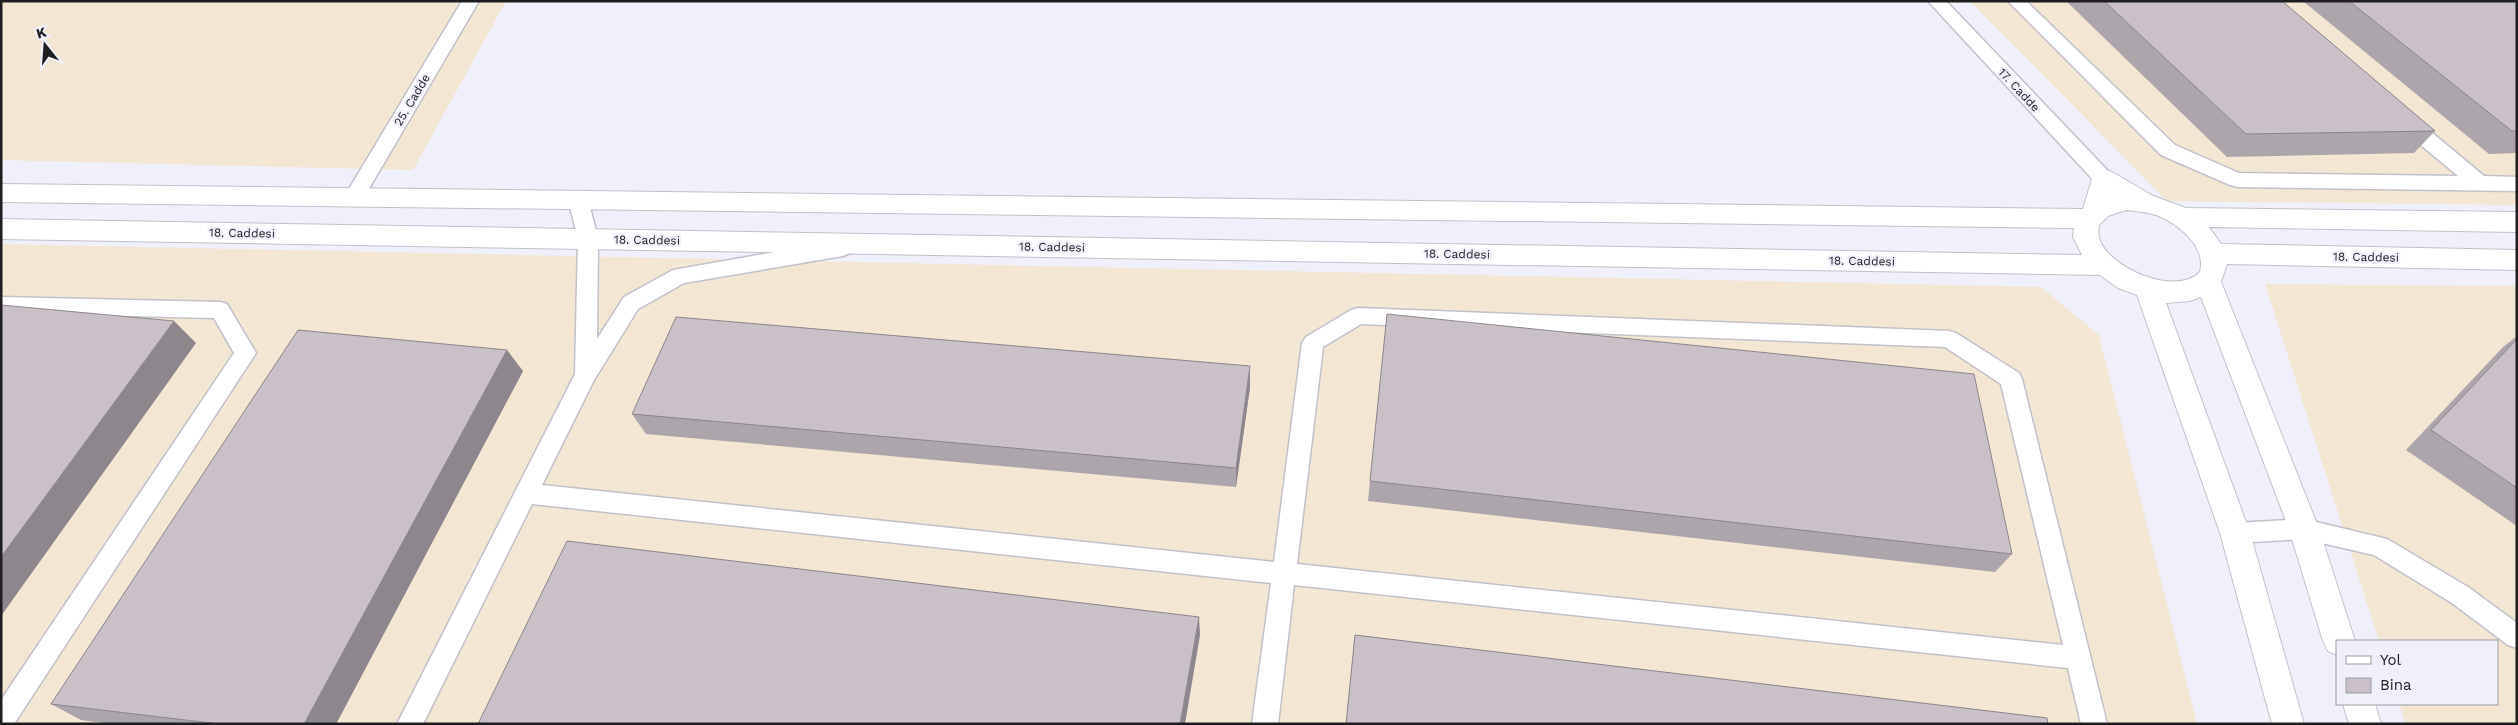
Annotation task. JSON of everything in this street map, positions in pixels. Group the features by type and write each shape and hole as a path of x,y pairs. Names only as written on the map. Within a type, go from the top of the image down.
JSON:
{"street":[{"path":"1,193 352,199 578,199 2092,215 2108,204 2125,201 2146,203 2164,208 2182,217 2208,241 2214,254 2214,274 2208,282 2197,289 2183,293 2148,290 2116,275 2093,254 2086,229 2092,215 2103,178 2146,203"},
{"path":"2182,217 2517,222"},
{"name":"18. Caddesi","path":"1,230 2104,265"},
{"name":"18. Caddesi","path":"2214,254 2517,260"},
{"path":"2208,282 2304,529 2339,640"},
{"path":"2148,290 2235,533 2288,724"},
{"path":"2359,705 2365,724"}],"lane":[{"name":"25. Cadde","path":"352,199 471,1"},
{"name":"17. Cadde","path":"1936,1 2103,178"},
{"path":"2016,1 2168,150 2237,180 2517,184"},
{"path":"2390,108 2479,183"},
{"path":"578,199 588,239 586,374"},
{"path":"410,724 586,374 631,303 680,276 867,244"},
{"path":"1,305 220,310 245,353 1,722"},
{"path":"1266,724 1313,343 1358,316 1948,339 2011,379 2094,724"},
{"path":"526,493 2078,658"},
{"path":"2235,533 2304,529 2379,546 2460,595 2517,637"}],"shaded area":[{"path":"1,1 506,1 413,170 1,160"},
{"path":"1970,1 2517,1 2517,205 2167,201"},
{"path":"1,244 2041,287 2099,335 2197,724 1,724"},
{"path":"2265,284 2517,286 2517,724 2406,724 2399,705 2498,705 2498,640 2379,640"}],"building":[{"path":"2104,1 2282,1 2435,131 2246,134"},
{"path":"2349,1 2517,1 2517,131 2512,131"},
{"path":"1,305 174,321 1,557"},
{"path":"1387,314 1974,374 2012,554 1370,481"},
{"path":"676,317 1250,366 1236,468 632,414"},
{"path":"298,330 507,350 304,724 219,724 51,704"},
{"path":"2517,339 2517,488 2431,430"},
{"path":"567,541 1199,617 1180,724 478,724"},
{"path":"1355,635 2047,718 2048,724 1346,724"}]}
